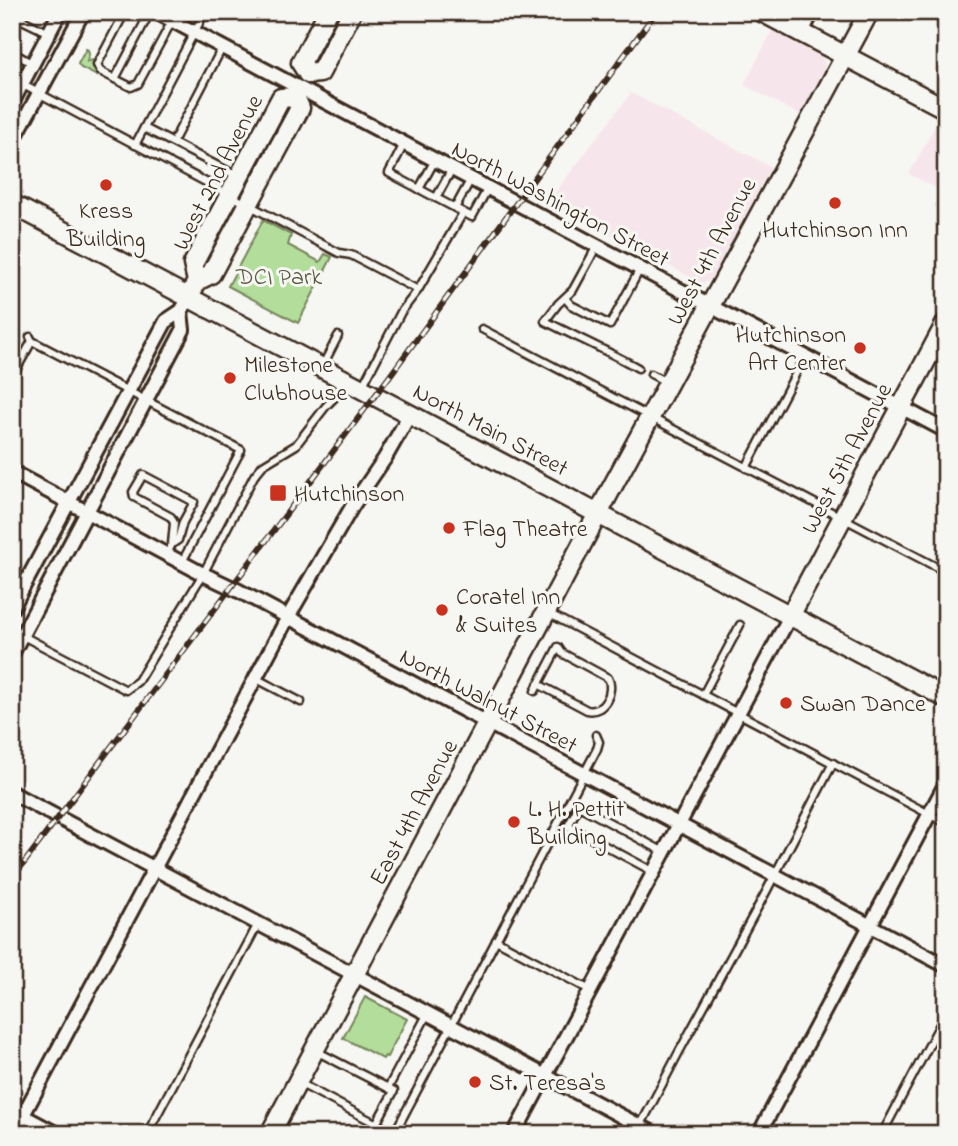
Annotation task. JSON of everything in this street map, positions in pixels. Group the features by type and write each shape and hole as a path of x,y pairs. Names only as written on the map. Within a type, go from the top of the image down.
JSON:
{"main road":[{"name":"West 2nd Avenue","path":"189,296 211,274 300,108 301,63 328,12"},
{"name":"West 2nd Avenue","path":"189,296 193,264 281,98 320,73 352,12"},
{"path":"762,12 845,56 944,103"},
{"name":"West 4th Avenue","path":"598,514 869,12"},
{"name":"North Main Street","path":"12,204 946,698"},
{"name":"West 5th Avenue","path":"790,616 946,323"},
{"name":"East 4th Avenue","path":"270,1134 598,514"}],"street":[{"path":"12,103 17,82 33,64 60,12"},
{"path":"12,143 83,12"},
{"name":"North Washington Street","path":"156,12 946,430"},
{"path":"802,33 812,12"},
{"path":"12,608 166,321 189,296"},
{"path":"12,654 183,330 189,296"},
{"path":"13,1134 18,1112 154,868 288,617 410,414"},
{"name":"North Walnut Street","path":"12,472 87,511 170,549 182,562 203,574 946,966"},
{"path":"514,1134 790,616"},
{"path":"759,1134 946,783"},
{"path":"12,793 428,1013 638,1130 655,1134"},
{"path":"18,1112 58,1134"}],"lane":[{"path":"125,12 97,65 100,71 131,87 138,84 172,21"},
{"path":"115,79 150,12"},
{"path":"135,145 205,12"},
{"path":"12,15 49,33"},
{"path":"175,138 222,48"},
{"path":"12,52 33,64"},
{"path":"17,82 339,253 351,255 418,290"},
{"path":"144,128 239,177"},
{"path":"404,144 388,173 463,213 472,217 488,188"},
{"path":"419,189 435,160"},
{"path":"436,198 452,169"},
{"path":"455,208 471,179"},
{"path":"361,388 401,312 418,290 463,213"},
{"path":"597,246 573,290 545,321 638,368"},
{"path":"565,298 571,305 610,325 640,269"},
{"path":"482,329 946,572"},
{"path":"322,368 338,336"},
{"path":"12,377 31,339 241,450 182,562"},
{"path":"746,468 805,356"},
{"path":"651,374 668,383"},
{"path":"22,635 126,690 138,681 203,574 254,476 263,465 296,445 335,397 344,380"},
{"path":"143,475 194,502 183,522 178,540 170,549 174,523 171,517 134,497 133,492 143,475"},
{"path":"938,568 946,554"},
{"path":"546,612 946,823"},
{"path":"703,695 740,625"},
{"path":"535,691 538,684 558,647 562,653 608,678 611,683 606,701 594,712 538,684"},
{"path":"255,678 302,702"},
{"path":"297,1082 394,1134 597,748 599,742 596,735"},
{"path":"638,1130 833,763"},
{"path":"654,872 568,826 579,806 664,852"},
{"path":"147,1134 258,924"},
{"path":"496,940 591,991"},
{"path":"388,1088 428,1013"},
{"path":"882,1134 946,1013"},
{"path":"314,1050 394,1091 376,1124"}],"shaded area":[{"path":"773,29 819,53 824,61 825,69 800,115 744,85"},
{"path":"631,93 771,167 707,282 698,281 548,202"},
{"path":"939,119 946,122 946,193 909,174"}],"green space":[{"path":"86,49 89,54 87,62 93,60 97,76 78,64"},
{"name":"DCI Park","path":"263,220 291,235 288,245 320,262 325,254 332,257 298,323 228,286"},
{"path":"365,997 407,1019 387,1057 383,1059 343,1038"}],"railway":[{"path":"12,879 389,377 656,12"}],"place":[{"name":"Kress Building","path":"106,185"},
{"name":"Hutchinson Inn","path":"835,203"},
{"name":"Hutchinson Art Center","path":"860,348"},
{"name":"Milestone Clubhouse","path":"230,378"},
{"name":"Hutchinson","path":"278,493"},
{"name":"Flag Theatre","path":"449,528"},
{"name":"Coratel Inn & Suites","path":"442,610"},
{"name":"Swan Dance","path":"786,703"},
{"name":"L. H. Pettit Building","path":"514,822"},
{"name":"St. Teresa's","path":"475,1082"}]}
